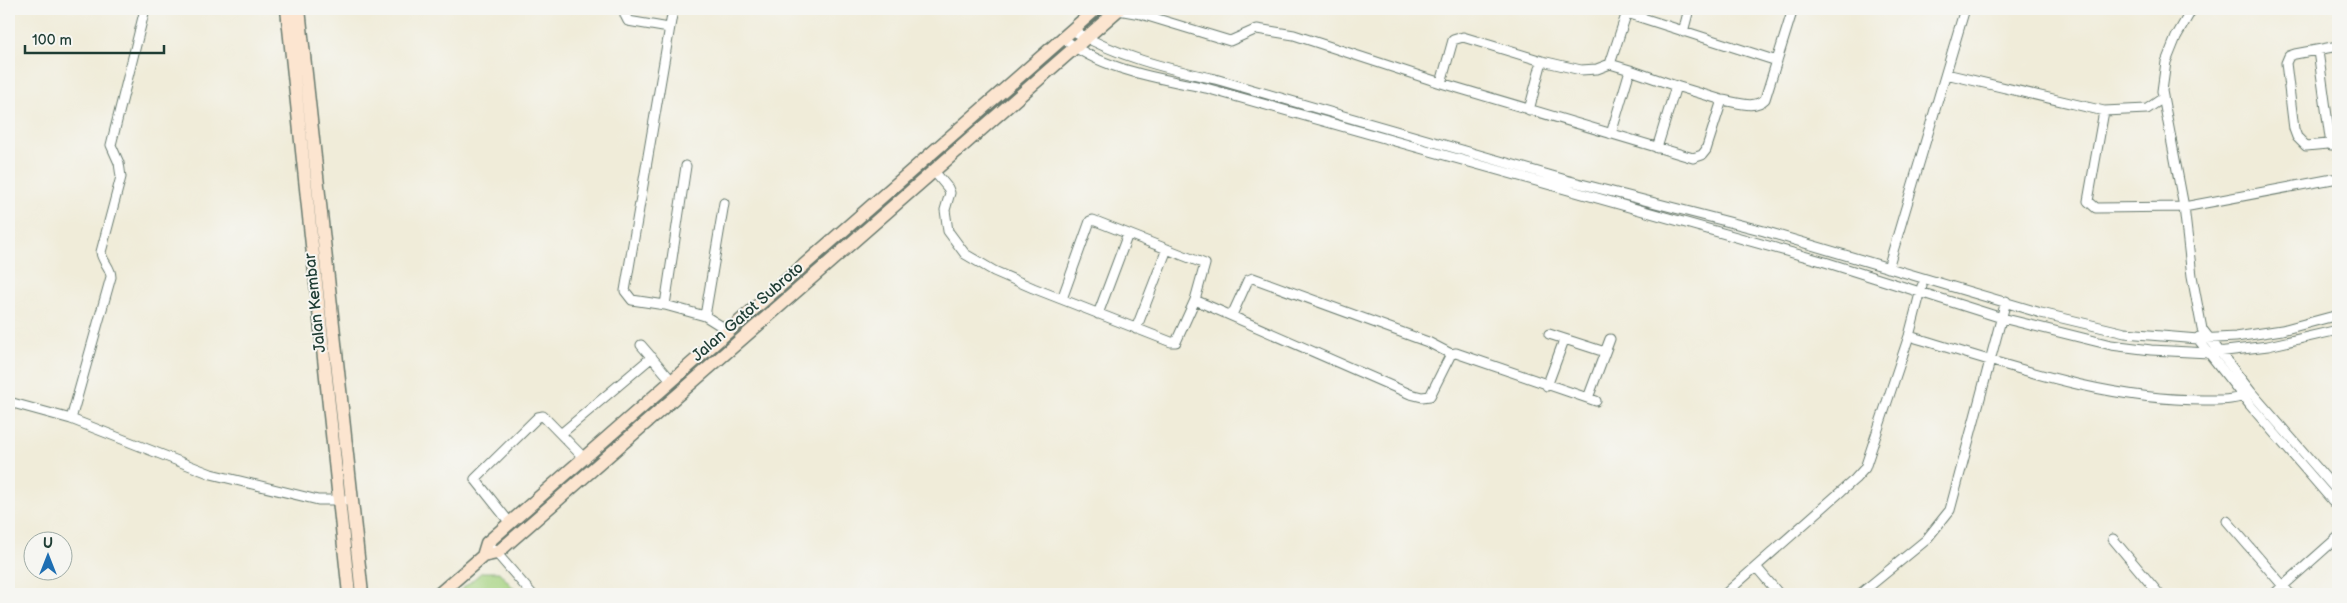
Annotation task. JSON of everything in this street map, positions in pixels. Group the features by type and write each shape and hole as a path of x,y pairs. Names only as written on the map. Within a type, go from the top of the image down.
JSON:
{"street":[{"path":"71,419 111,277 111,270 102,258 101,252 121,177 119,163 111,145 145,9"},
{"name":"Jalan Kembar","path":"287,9 341,500 362,594"},
{"name":"Jalan Kembar","path":"299,9 349,594"},
{"path":"626,9 625,15 628,20 669,28"},
{"path":"673,9 625,291 632,300 665,305 705,316 729,331"},
{"name":"Jalan Gatot Subroto","path":"485,550 497,553 574,486 785,291 796,272 1096,9"},
{"path":"1119,9 1230,41 1257,29 1294,35 1441,83 1693,158 1702,155 1709,144 1722,100"},
{"name":"Jalan Gatot Subroto","path":"439,594 510,524 729,331 785,291 805,282 935,172 1119,9"},
{"path":"1683,32 1689,9"},
{"path":"1441,83 1453,40 1460,37 1542,61 1581,70 1596,69 1610,64 1722,100 1752,105 1760,104 1768,94 1791,9"},
{"path":"2192,9 2176,37 2166,62 2163,77 2163,98 2184,207 2192,276 2202,329 2247,394 2338,507"},
{"path":"1610,64 1627,11 1683,32 1777,61"},
{"path":"1888,268 1964,12"},
{"path":"1067,34 1086,38 1130,58 1164,68 1215,79 1566,180 1764,231 2041,312 2125,333 2198,339 2282,330 2338,315"},
{"path":"1067,34 1075,48 1126,69 1206,88 1825,262 1920,290 2002,318 2111,345 2151,350 2220,353 2268,346 2338,330"},
{"path":"2318,51 2335,144 2306,146 2297,137 2286,69 2289,56 2338,46"},
{"path":"1530,110 1542,61"},
{"path":"1611,134 1630,70"},
{"path":"1946,74 2104,111 2147,109 2163,98"},
{"path":"1657,148 1676,86"},
{"path":"2104,111 2088,200 2096,208 2184,207 2338,178"},
{"path":"665,305 686,166"},
{"path":"935,172 950,193 945,219 948,232 965,254 994,271 1098,314 1174,343 1194,300 1205,264 1090,220 1062,299"},
{"path":"705,316 724,203"},
{"path":"1098,314 1128,234"},
{"path":"1136,329 1167,249"},
{"path":"1825,262 1829,251"},
{"path":"796,272 805,282"},
{"path":"1232,316 1248,280 1253,278 1428,342 1451,354 1459,354 1592,400 1610,339"},
{"path":"1725,594 1757,568 1865,468 1925,278"},
{"path":"1194,300 1410,394 1422,397 1430,396 1451,354"},
{"path":"1860,594 1926,540 1950,510 2006,301"},
{"path":"2198,339 2202,329"},
{"path":"1549,334 1605,352"},
{"path":"1908,336 2106,391 2153,399 2220,400 2247,394"},
{"path":"2198,339 2338,492"},
{"path":"1547,386 1564,340"},
{"path":"642,345 672,381"},
{"path":"562,434 652,357"},
{"path":"9,402 71,419 211,474 318,500 341,500"},
{"path":"510,524 475,479 538,417 543,416 584,458"},
{"path":"564,476 574,486"},
{"path":"2227,522 2290,594"},
{"path":"2274,594 2338,537"},
{"path":"2113,539 2159,594"},
{"path":"497,553 532,594"},
{"path":"1757,568 1779,594"}],"green space":[{"path":"482,572 499,572 519,594 456,594"}]}
